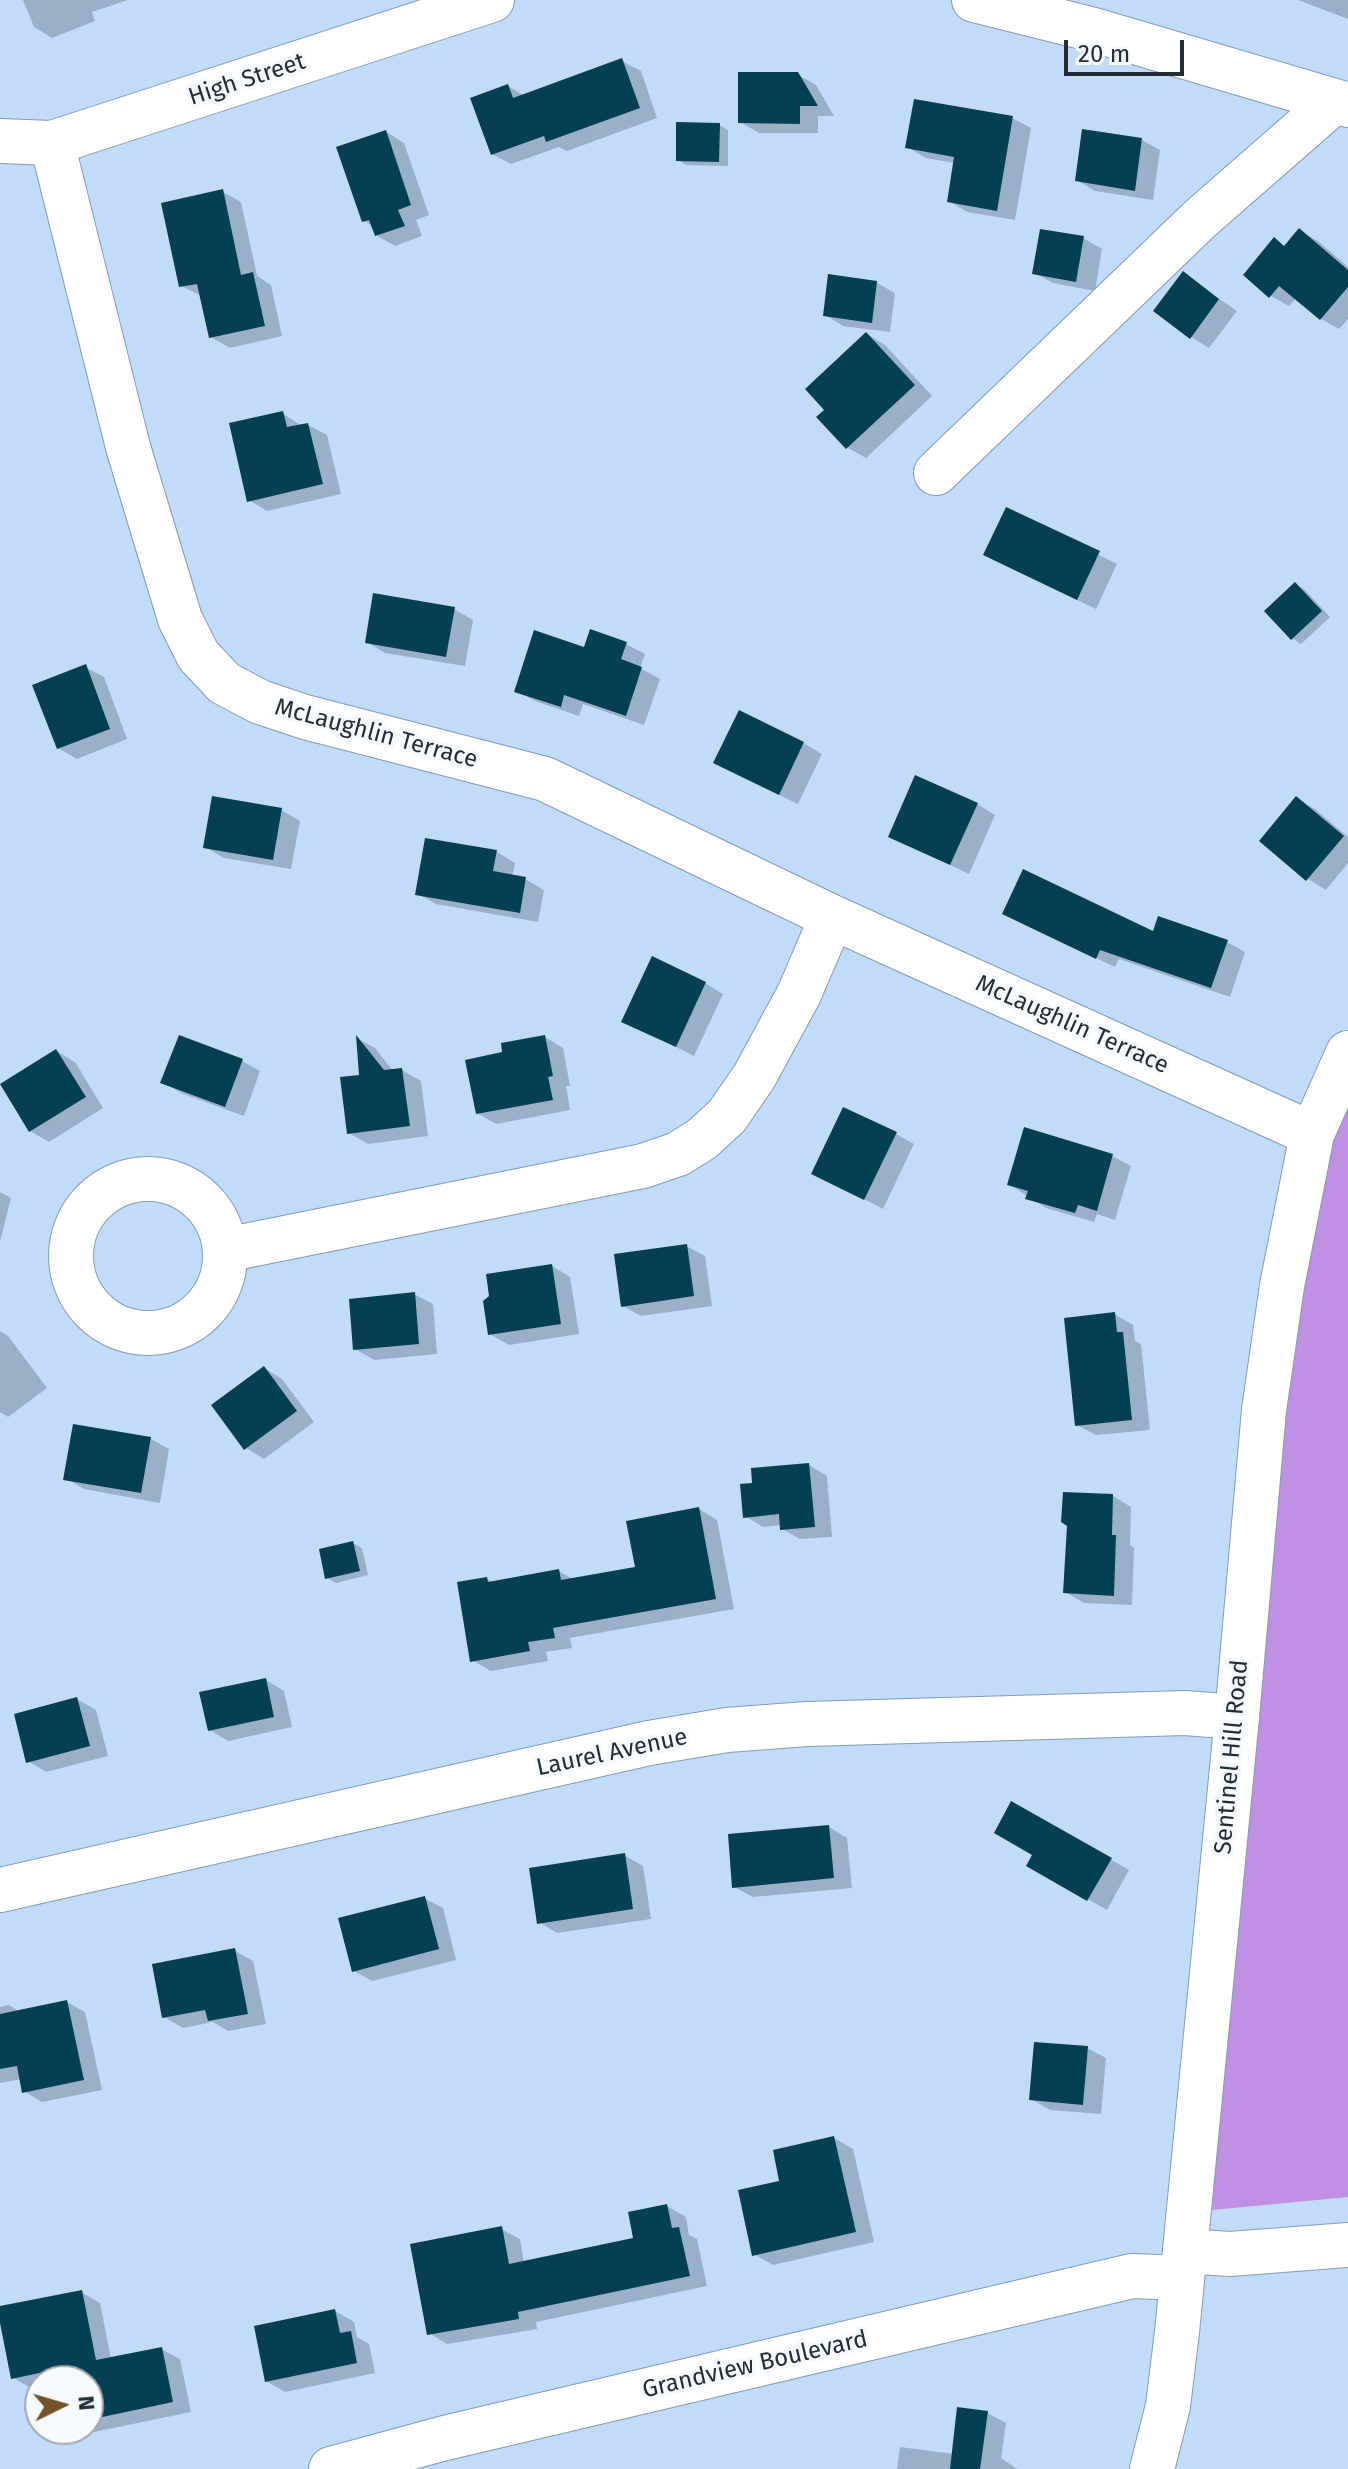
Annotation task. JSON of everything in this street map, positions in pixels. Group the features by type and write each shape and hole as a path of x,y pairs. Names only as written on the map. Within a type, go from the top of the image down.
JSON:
{"street":[{"name":"High Street","path":"0,141 52,143 492,0"},
{"path":"974,0 1094,30 1341,103"},
{"path":"936,473 1201,218 1341,103"},
{"name":"McLaughlin Terrace","path":"52,143 128,447 180,619 198,655 224,683 260,702 305,717 545,779 832,917 1312,1134"},
{"path":"225,1250 643,1166 678,1154 702,1139 727,1116 754,1077 799,994 832,917"},
{"name":"Sentinel Hill Road","path":"1153,2469 1168,2406 1184,2264 1264,1410 1282,1286 1312,1134 1348,1053"},
{"name":"Laurel Avenue","path":"0,1890 649,1743 727,1730 807,1724 1153,1714 1237,1717"},
{"name":"Grandview Boulevard","path":"331,2469 445,2438 1184,2264 1230,2254 1348,2245"}],"shaded area":[{"path":"1348,1103 1348,2197 1212,2210 1278,1375 1334,1133"}],"building":[{"path":"622,58 640,108 546,142 544,136 491,155 470,98 508,84 513,98"},
{"path":"738,72 798,72 818,106 800,106 800,124 738,123"},
{"path":"914,99 1013,116 997,211 947,202 954,157 905,148"},
{"path":"676,122 720,123 719,162 676,161"},
{"path":"1082,129 1142,138 1135,191 1075,181"},
{"path":"386,130 411,205 398,210 405,226 375,236 369,220 362,222 336,147"},
{"path":"223,189 241,275 253,272 265,326 209,338 197,284 179,287 161,203"},
{"path":"1299,228 1348,270 1348,287 1320,320 1279,286 1269,298 1243,275 1274,237 1284,246"},
{"path":"1040,229 1084,236 1076,282 1032,274"},
{"path":"1183,271 1219,299 1190,339 1153,311"},
{"path":"828,274 877,281 872,323 823,316"},
{"path":"866,332 915,385 846,449 816,417 824,410 805,389"},
{"path":"283,411 287,427 308,423 323,484 247,502 229,423"},
{"path":"1006,507 1100,551 1077,600 983,555"},
{"path":"1295,582 1322,611 1291,640 1264,611"},
{"path":"373,593 455,607 446,657 365,643"},
{"path":"590,629 627,642 621,659 642,667 626,716 564,695 561,707 514,692 534,630 584,647"},
{"path":"86,664 110,729 57,749 32,685"},
{"path":"739,710 804,742 779,795 713,763"},
{"path":"915,775 978,803 950,865 888,837"},
{"path":"212,796 282,808 273,860 203,848"},
{"path":"1296,796 1344,836 1306,881 1259,841"},
{"path":"425,838 497,850 493,871 526,877 520,913 415,895"},
{"path":"1023,869 1153,931 1158,916 1228,940 1211,988 1100,950 1096,959 1002,914"},
{"path":"652,956 706,982 676,1047 621,1022"},
{"path":"179,1035 243,1059 225,1107 160,1083"},
{"path":"356,1035 384,1070 402,1068 410,1126 347,1134 340,1077 359,1075"},
{"path":"545,1035 553,1076 548,1077 553,1100 476,1114 465,1060 502,1052 501,1043"},
{"path":"56,1049 86,1097 29,1132 0,1084"},
{"path":"843,1107 897,1132 864,1200 811,1174"},
{"path":"1024,1127 1113,1154 1097,1211 1078,1205 1075,1213 1025,1199 1028,1191 1007,1185"},
{"path":"687,1244 694,1296 621,1307 614,1254"},
{"path":"552,1264 561,1324 488,1335 483,1301 489,1296 486,1274"},
{"path":"415,1292 419,1344 353,1350 349,1299"},
{"path":"1115,1312 1117,1332 1123,1332 1132,1420 1075,1426 1064,1318"},
{"path":"264,1366 297,1411 244,1450 211,1405"},
{"path":"73,1424 151,1437 141,1493 63,1480"},
{"path":"809,1463 815,1527 780,1530 779,1514 743,1518 740,1484 752,1483 751,1468"},
{"path":"1063,1492 1113,1494 1112,1535 1116,1535 1114,1596 1063,1593 1067,1526 1061,1522"},
{"path":"699,1507 716,1599 553,1628 555,1638 528,1642 530,1651 470,1662 457,1582 487,1577 488,1582 559,1569 561,1580 635,1567 626,1521"},
{"path":"353,1541 360,1571 325,1579 319,1549"},
{"path":"266,1678 274,1717 208,1731 199,1692"},
{"path":"77,1697 90,1746 26,1763 14,1714"},
{"path":"1011,1801 1112,1858 1087,1901 1026,1866 1032,1855 994,1833"},
{"path":"829,1825 834,1878 732,1888 728,1834"},
{"path":"625,1853 633,1909 537,1924 529,1868"},
{"path":"425,1896 439,1949 352,1972 338,1918"},
{"path":"235,1948 248,2014 208,2021 205,2010 162,2018 152,1964"},
{"path":"67,2000 84,2080 22,2093 17,2066 0,2069 0,2014"},
{"path":"1034,2042 1088,2046 1083,2105 1029,2100"},
{"path":"834,2136 856,2232 752,2256 738,2190 779,2181 773,2150"},
{"path":"667,2204 672,2228 679,2227 690,2276 518,2312 519,2319 427,2335 410,2244 502,2226 509,2264 633,2238 628,2212"},
{"path":"82,2290 96,2360 162,2347 173,2402 104,2417 104,2365 24,2365 24,2376 11,2379 0,2323 0,2306"},
{"path":"335,2309 340,2333 351,2331 357,2363 265,2382 254,2326"},
{"path":"957,2407 988,2411 980,2469 950,2469"}]}
